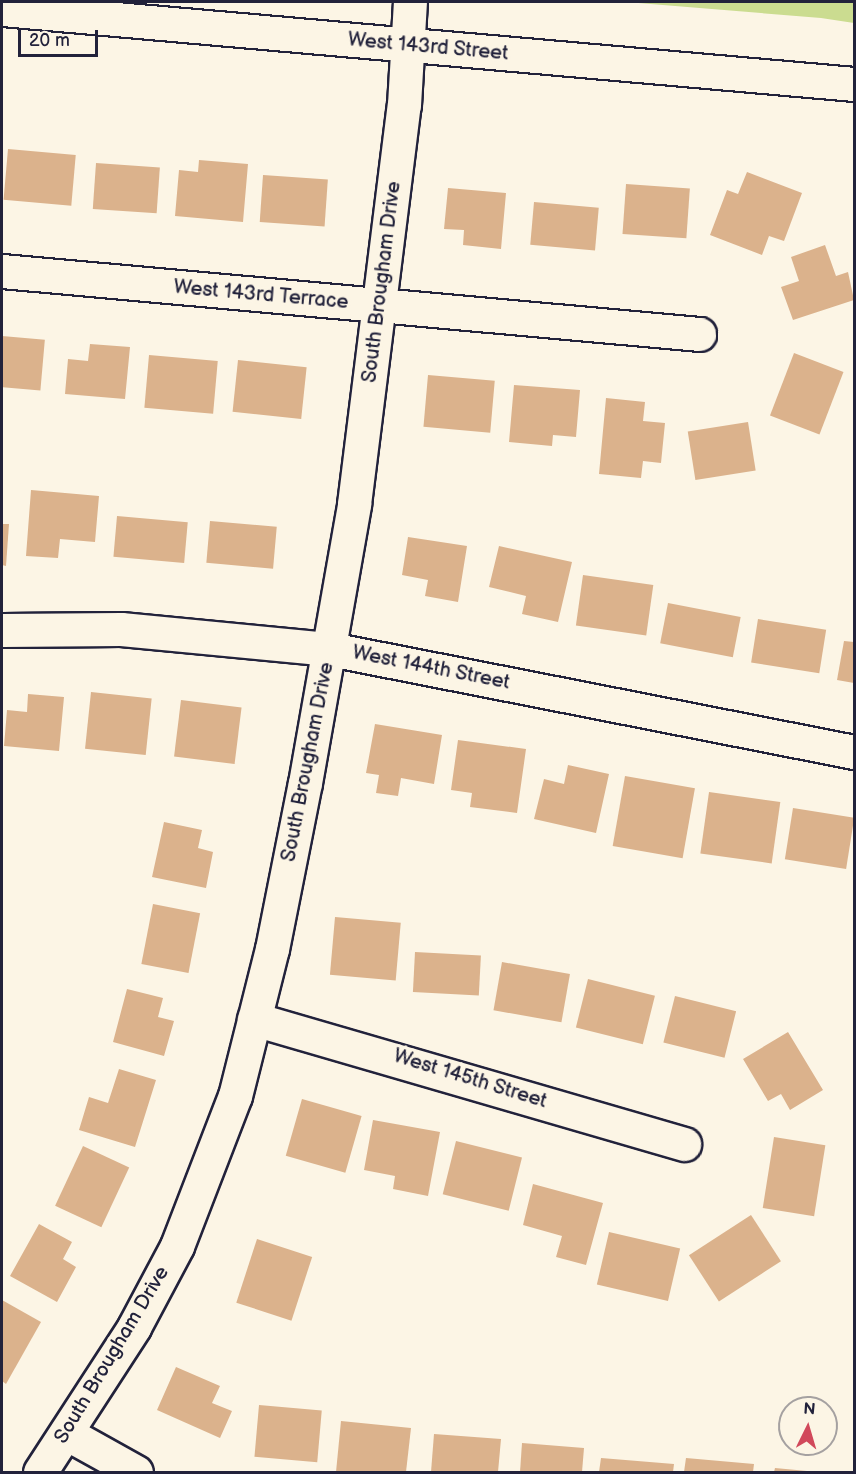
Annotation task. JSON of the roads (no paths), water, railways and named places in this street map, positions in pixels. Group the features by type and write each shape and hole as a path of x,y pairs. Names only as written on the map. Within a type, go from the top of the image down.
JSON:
{"street":[{"name":"South Brougham Drive","path":"40,1473 134,1327 177,1245 235,1096 254,1018 330,649 380,306 408,45 410,2"},
{"name":"West 143rd Street","path":"2,9 855,84"},
{"name":"West 143rd Terrace","path":"2,271 699,334"},
{"name":"West 144th Street","path":"2,630 121,629 330,649 855,752"},
{"name":"West 145th Street","path":"254,1018 684,1144"},
{"path":"66,1434 136,1473"}]}
